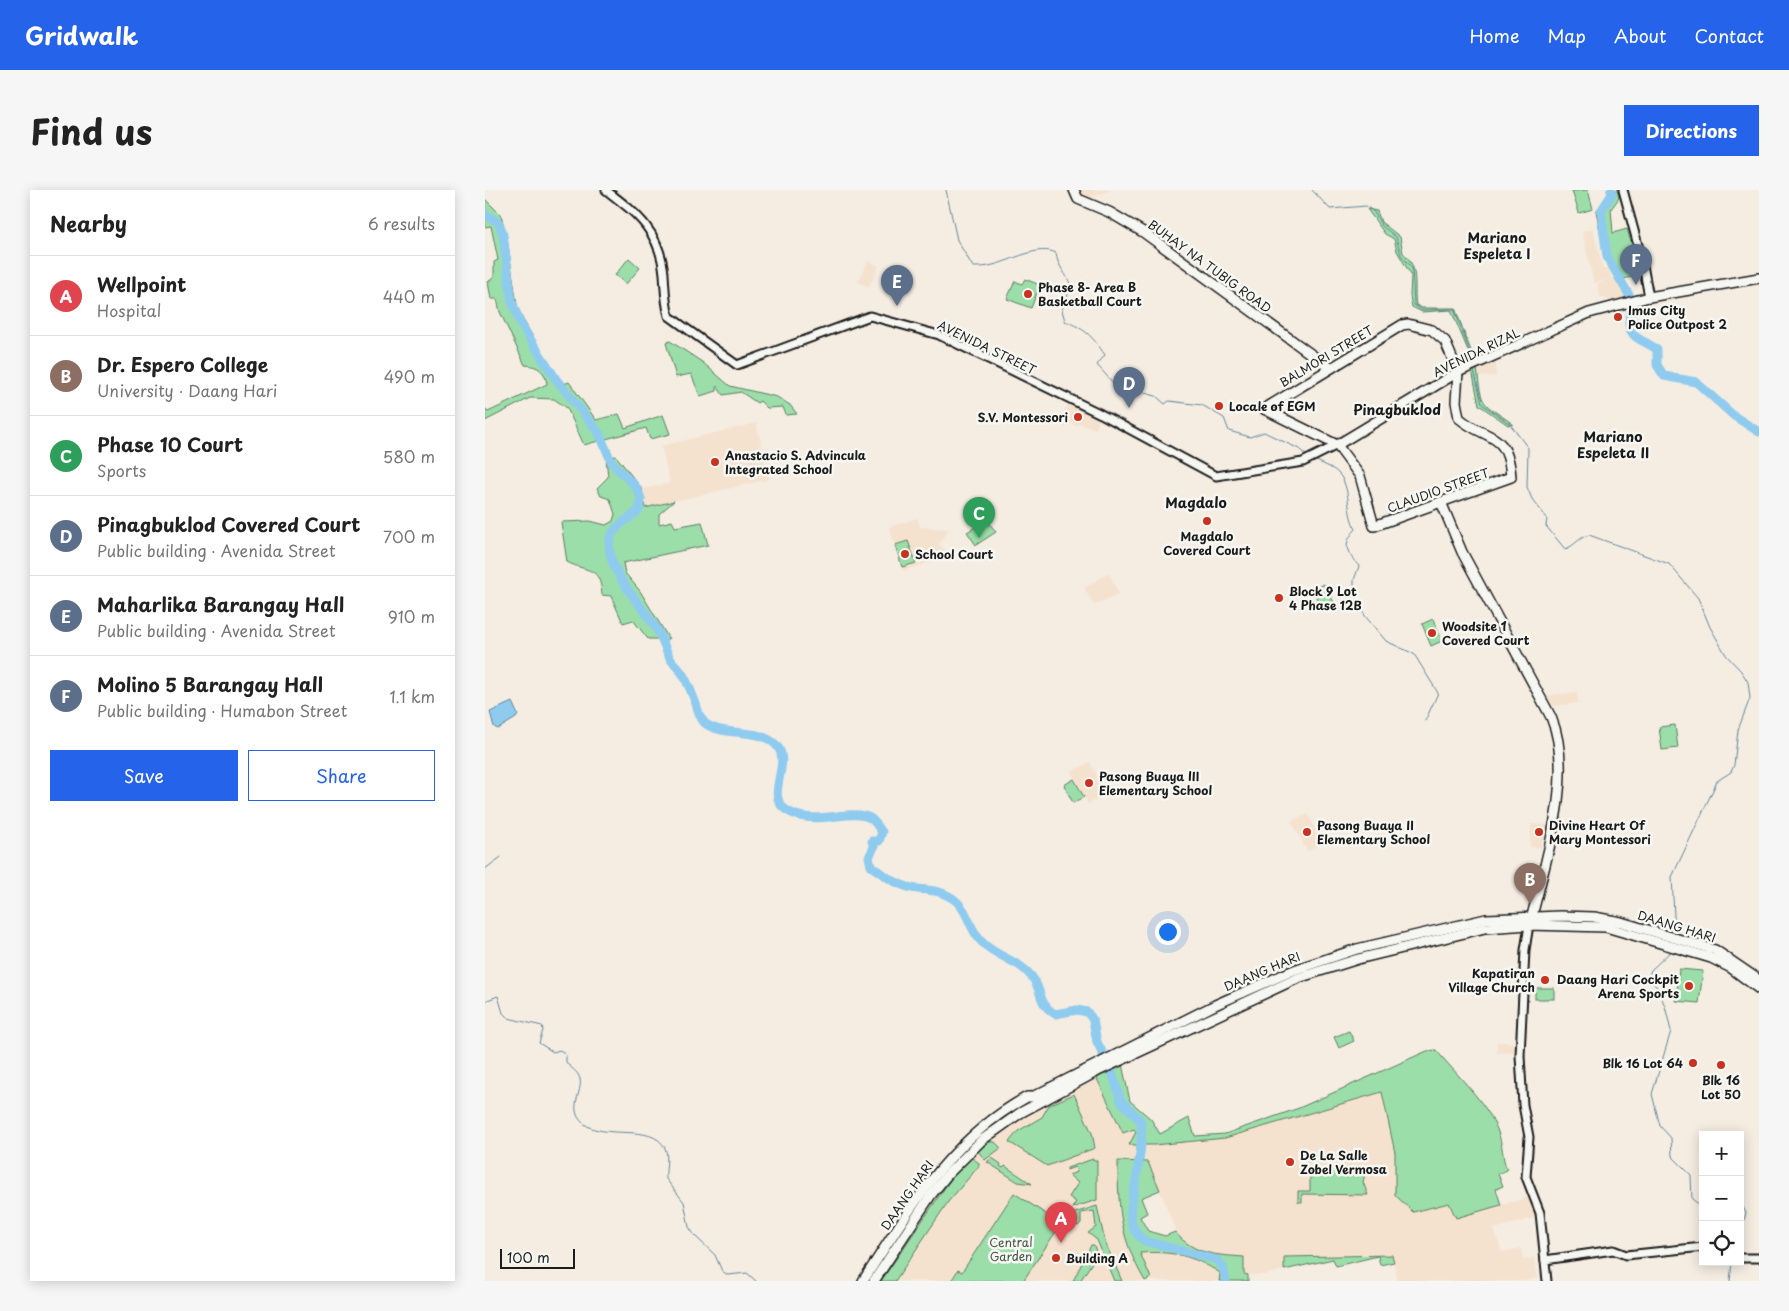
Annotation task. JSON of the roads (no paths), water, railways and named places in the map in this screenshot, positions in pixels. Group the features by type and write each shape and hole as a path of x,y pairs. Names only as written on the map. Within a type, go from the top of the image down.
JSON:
{"main road":[{"name":"BUHAY NA TUBIG ROAD","path":"1074,190 1078,198 1109,212 1143,232 1330,368"},
{"name":"AVENIDA RIZAL","path":"1337,445 1458,372 1589,313 1649,297 1759,278"},
{"name":"BALMORI STREET","path":"1337,445 1263,410 1402,325 1432,330 1440,336 1450,351 1458,372"},
{"name":"CLAUDIO STREET","path":"1337,445 1361,476 1373,526 1511,477 1507,453 1499,441 1459,418 1456,402 1458,372"},
{"path":"1441,502 1462,552 1551,716 1559,741 1557,797 1531,920"},
{"name":"DAANG HARI","path":"863,1281 928,1183 981,1126 1027,1097 1032,1097 1119,1058 1248,989 1330,956 1478,920 1531,920 1600,926 1723,955 1759,980"},
{"name":"DAANG HARI","path":"1686,946 1720,962 1759,988"},
{"name":"DAANG HARI","path":"874,1281 935,1190 976,1145 997,1127 1019,1113 1097,1068"}],"street":[{"name":"AVENIDA STREET","path":"606,190 635,212 650,229 664,272 669,316 737,365 870,316 939,334 1101,414 1216,476"},
{"path":"1623,190 1642,260 1649,297"},
{"name":"AVENIDA RIZAL","path":"1216,476 1311,459 1337,445"},
{"path":"1531,920 1524,974 1521,1080 1529,1137 1526,1177 1540,1213 1547,1281"},
{"path":"1545,1260 1613,1250 1626,1255 1699,1247"},
{"path":"1744,1258 1759,1258"}],"water":[{"path":"512,702 518,715 516,718 498,729 494,727 490,712"}],"waterway":[{"path":"946,190 957,240 973,267 991,266 1033,252 1049,251 1056,253 1058,262 1071,286 1062,310 1065,321 1079,327 1096,343 1105,355 1097,365 1115,385 1156,396 1165,404 1169,401 1202,405 1224,418 1229,431 1250,437 1264,432 1299,449 1307,456"},
{"path":"1312,190 1330,209 1366,206 1374,212 1382,226 1396,237 1401,255 1412,268 1414,305 1422,310 1454,309 1473,361"},
{"path":"1611,190 1612,194 1601,211 1607,257 1632,300 1629,324 1633,334 1657,350 1657,365 1664,376 1696,382 1734,416 1759,432"},
{"path":"485,214 499,223 503,235 512,302 521,325 556,379 599,433 612,463 637,488 641,499 639,510 618,526 612,534 609,550 612,561 625,585 658,632 671,660 681,671 690,688 702,720 706,724 723,731 752,734 770,740 781,753 782,761 777,796 785,809 795,815 806,817 861,815 870,818 882,832 879,841 872,841 874,847 869,857 871,866 888,878 903,885 937,891 949,896 960,904 978,937 988,947 1027,971 1035,982 1045,1006 1049,1010 1055,1014 1077,1010 1087,1012 1093,1020 1097,1042 1111,1069 1121,1101 1141,1121 1140,1150 1131,1205 1133,1228 1145,1241 1217,1260 1223,1267 1226,1281"},
{"path":"1474,370 1482,404 1510,424 1528,448 1527,487 1532,499 1547,518 1546,526 1565,549 1589,535 1669,564 1698,598 1710,627 1726,655 1741,671 1748,682 1750,698 1738,730 1734,765 1731,772 1717,781 1672,877 1675,935"},
{"path":"1313,459 1338,473 1345,485 1356,529 1349,539 1347,548 1359,566 1354,580 1354,591 1365,616 1386,641 1414,654 1438,693 1425,721"},
{"path":"485,869 501,857"},
{"path":"1671,951 1651,970 1648,979 1657,987 1665,1006 1671,1031 1652,1094 1660,1126 1671,1138 1672,1156 1691,1175 1692,1199 1699,1203"},
{"path":"485,1001 498,996 503,1013 508,1018 542,1026 543,1030 539,1043 553,1052 560,1050 566,1055 566,1062 578,1074 580,1079 576,1112 578,1118 583,1123 603,1131 639,1133 659,1140 666,1152 666,1179 684,1202 689,1227 695,1236 715,1255 722,1271 728,1275 747,1273 756,1281"},
{"path":"1744,1209 1746,1213 1744,1220"},
{"path":"1730,1281 1732,1266"}],"place":[{"name":"Molino 5 Barangay Hall","path":"1636,285"},
{"name":"Phase 8- Area B Basketball Court","path":"1028,294"},
{"name":"Maharlika Barangay Hall","path":"897,306"},
{"name":"Imus City Police Outpost 2","path":"1618,317"},
{"name":"Locale of EGM","path":"1219,406"},
{"name":"Pinagbuklod Covered Court","path":"1129,408"},
{"name":"S.V. Montessori","path":"1078,417"},
{"name":"Anastacio S. Advincula Integrated School","path":"715,462"},
{"name":"Magdalo Covered Court","path":"1207,521"},
{"name":"Phase 10 Court","path":"979,538"},
{"name":"School Court","path":"905,554"},
{"name":"Block 9 Lot 4 Phase 12B","path":"1279,598"},
{"name":"Woodsite 1 Covered Court","path":"1432,633"},
{"name":"Pasong Buaya III Elementary School","path":"1089,783"},
{"name":"Pasong Buaya II Elementary School","path":"1307,832"},
{"name":"Divine Heart Of Mary Montessori","path":"1539,832"},
{"name":"Dr. Espero College","path":"1530,904"},
{"name":"Kapatiran Village Church","path":"1545,980"},
{"name":"Daang Hari Cockpit Arena Sports","path":"1689,986"},
{"name":"Blk 16 Lot 64","path":"1693,1063"},
{"name":"Blk 16 Lot 50","path":"1721,1065"},
{"name":"De La Salle Zobel Vermosa","path":"1290,1162"},
{"name":"Wellpoint","path":"1061,1243"},
{"name":"Building A","path":"1056,1258"}],"district":[{"name":"Mariano Espeleta I","path":"1497,246"},
{"name":"Pinagbuklod","path":"1397,409"},
{"name":"Mariano Espeleta II","path":"1613,444"},
{"name":"Magdalo","path":"1196,502"}],"park label":[{"name":"Central Garden","path":"1011,1249"}]}
